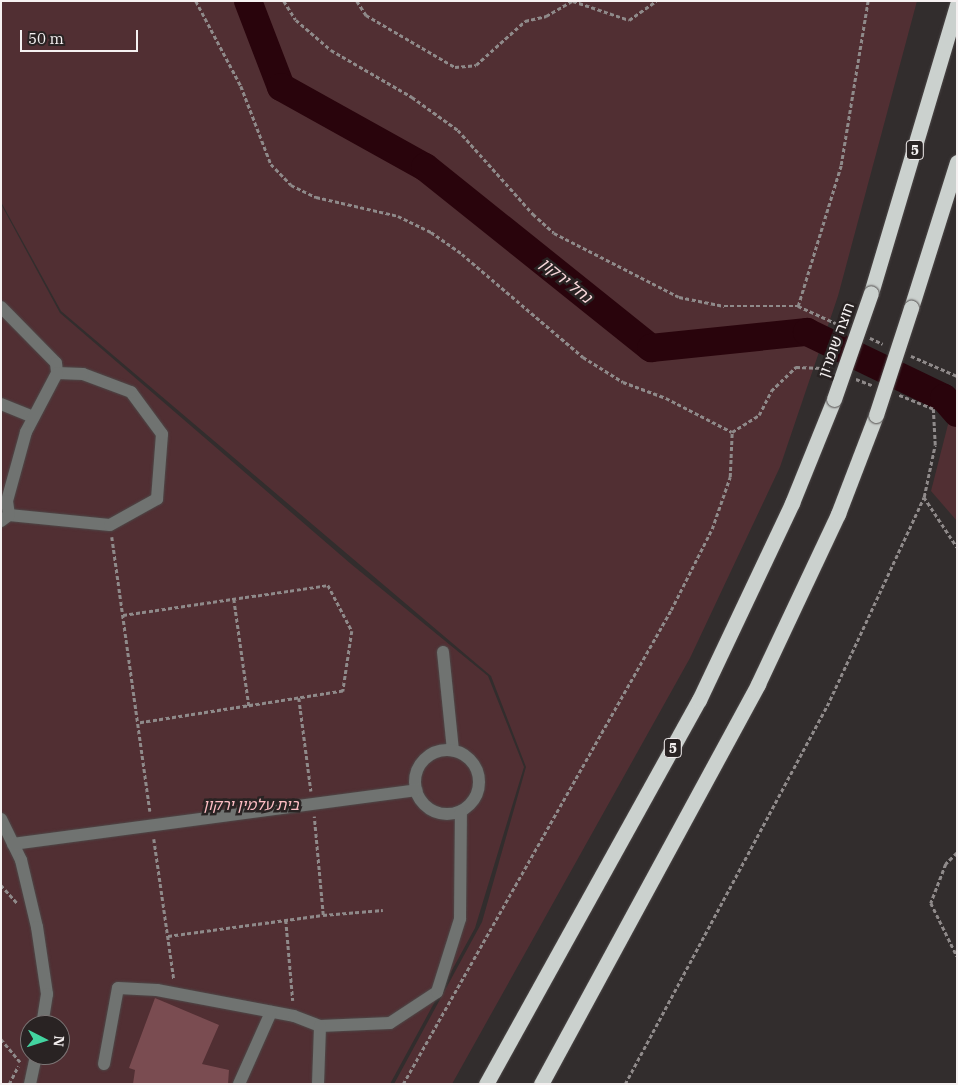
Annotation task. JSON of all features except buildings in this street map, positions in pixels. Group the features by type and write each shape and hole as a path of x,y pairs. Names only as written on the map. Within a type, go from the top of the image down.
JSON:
{"highway":[{"name":"חוצה שומרון","path":"486,1084 699,700 792,503 834,399 871,293 957,5"},
{"path":"541,1084 758,684 838,514 876,414 957,162"}],"lane":[{"path":"1,308 56,363 57,373 26,432 7,501 5,518 110,525 157,499 162,434 131,392 83,374 57,373"},
{"path":"1,404 34,417"},
{"path":"443,652 453,750"},
{"path":"104,1064 118,988 176,993 294,1016 320,1026 390,1023 437,992 460,919 461,812 476,796 479,774 466,755 453,750 441,750 427,756 419,766 416,790 420,800 438,813 461,812"},
{"path":"13,844 416,790"},
{"path":"1,819 21,860 37,927 47,994 44,1015"},
{"path":"239,1084 271,1012"},
{"path":"318,1084 320,1026"},
{"path":"31,1080 34,1065"}],"path":[{"path":"196,1 241,86 271,164 291,184 316,197 398,216 431,232 462,254 583,357 623,382 666,398 732,432"},
{"path":"284,1 296,20 331,50 412,98 458,130 532,214 554,233 679,297 724,306 798,306 851,330"},
{"path":"357,1 366,15 454,67 476,65 525,21 546,16 573,1 629,20 656,1"},
{"path":"798,306 842,165 868,1"},
{"path":"869,337 886,345"},
{"path":"904,353 957,376"},
{"path":"732,432 759,414 771,391 796,368 824,366 833,370"},
{"path":"851,377 878,387"},
{"path":"625,1084 827,706 924,497 935,446 933,409 896,394"},
{"path":"403,1084 670,610 712,529 730,477 732,432"},
{"path":"924,497 957,547"},
{"path":"110,525 176,993"},
{"path":"123,615 328,585 352,631 343,691 138,723"},
{"path":"234,599 249,706"},
{"path":"299,698 323,915"},
{"path":"957,853 946,864 931,903 957,956"},
{"path":"168,936 323,915 383,910"},
{"path":"286,920 294,1016"},
{"path":"1,1039 20,1062 9,1084"},
{"path":"22,1065 31,1080"}],"green space":[{"path":"1,1 917,1 838,296 780,467 690,658 452,1084 394,1084 482,922 526,767 491,676 61,311 1,202"},
{"name":"בית עלמין ירקון","path":"1,204 60,313 351,564 488,676 524,767 475,928 390,1084 1,1084"},
{"path":"955,397 957,398 957,521 931,491"}],"waterway":[{"name":"נחל ירקון","path":"248,1 281,87 425,167 651,348 807,332 944,398 957,413"}]}
